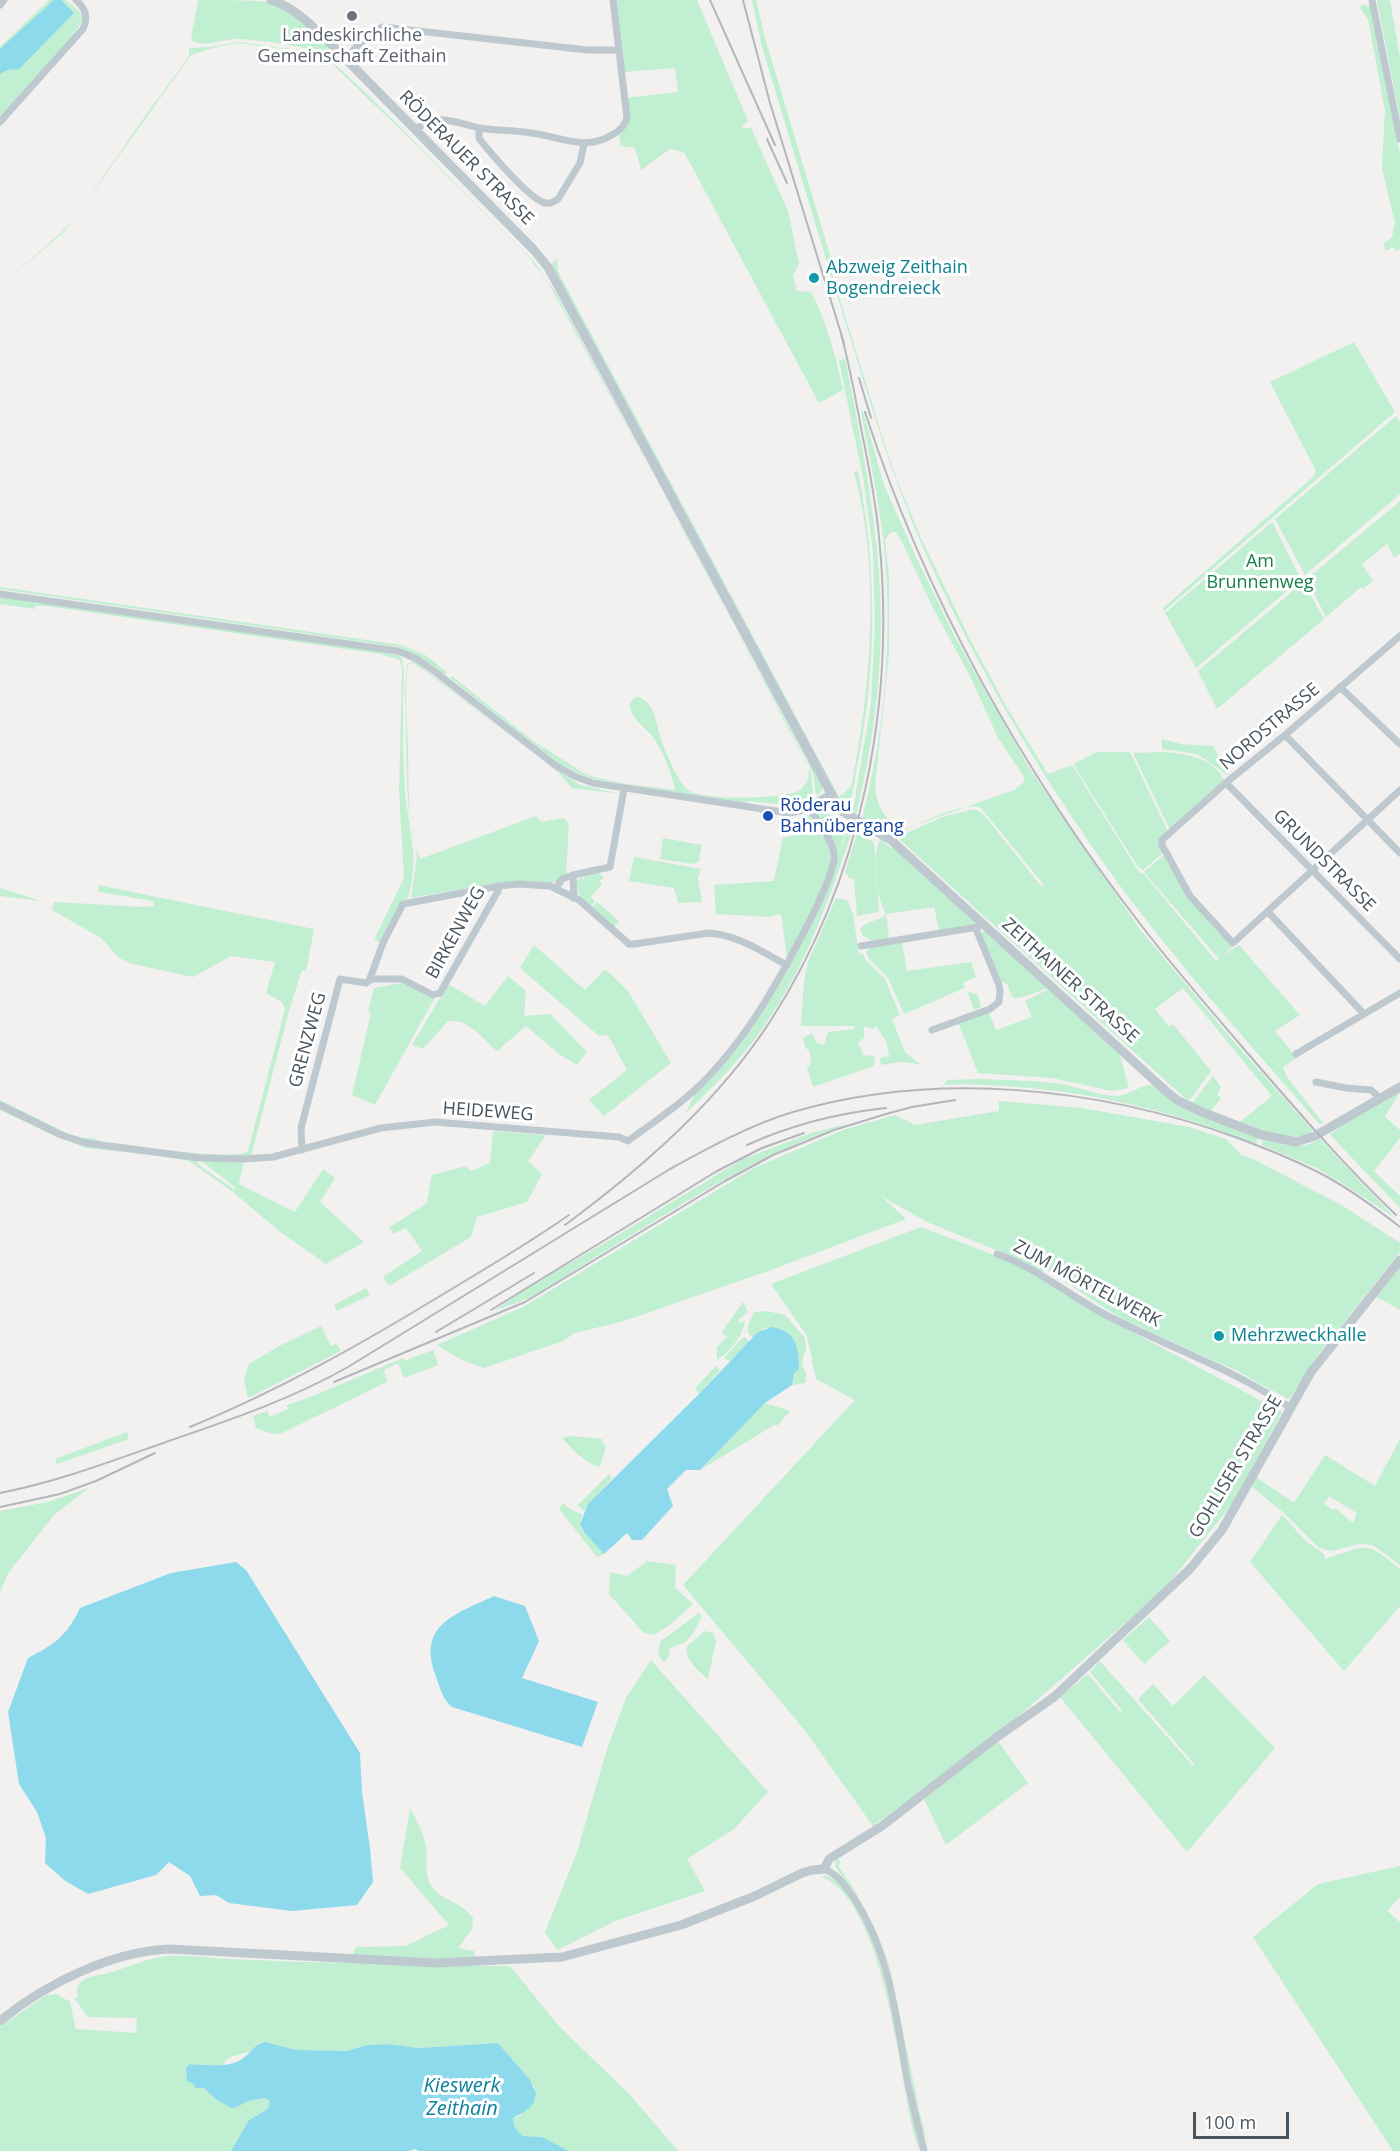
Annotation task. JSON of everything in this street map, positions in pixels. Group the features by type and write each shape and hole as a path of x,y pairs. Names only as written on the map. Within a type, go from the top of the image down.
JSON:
{"street":[{"path":"0,5 4,0"},
{"path":"0,122 83,29 87,17 82,5 76,0"},
{"name":"RÖDERAUER STRASSE","path":"271,0 284,3 298,12 543,261 569,304 792,722"},
{"path":"415,130 424,123 438,118 479,128 538,134 584,144 606,138 620,129 625,123 626,110 613,0"},
{"path":"1372,0 1400,138"},
{"path":"345,59 372,31 384,27 587,50 618,50"},
{"path":"479,128 480,141 533,196 544,203 553,203 558,200 580,163 584,144"},
{"path":"0,594 398,651 417,659 434,671 565,771 592,783 783,813 795,813 830,794"},
{"name":"NORDSTRASSE","path":"1268,912 1233,944 1190,896 1161,843 1400,636"},
{"path":"1340,687 1400,744"},
{"name":"ZEITHAINER STRASSE","path":"792,722 830,794 844,814 875,829 892,841 979,926 1177,1100 1262,1135 1288,1142 1306,1140 1315,1136 1380,1098"},
{"path":"1285,735 1400,853"},
{"name":"GRUNDSTRASSE","path":"1227,784 1399,957"},
{"path":"556,888 562,879 610,867 624,789"},
{"path":"1364,1014 1268,912 1400,790"},
{"path":"371,979 383,943 403,904 499,886 533,884 556,888 574,898 629,944 709,933 720,934 743,942 787,965 818,905 834,860 829,841 809,806"},
{"path":"573,875 574,898"},
{"name":"BIRKENWEG","path":"371,979 402,979 433,994 440,993 499,886"},
{"path":"861,946 979,926 999,985 999,1002 990,1009 932,1030"},
{"name":"HEIDEWEG","path":"0,1105 79,1142 200,1158 273,1157 381,1128 435,1122 619,1137 628,1141 699,1086 725,1058 757,1014 787,965"},
{"name":"GRENZWEG","path":"302,1150 301,1128 340,979 366,983 371,979"},
{"path":"1296,1054 1400,993"},
{"path":"1317,1082 1371,1090 1380,1098 1400,1087"},
{"name":"ZUM MÖRTELWERK","path":"997,1254 1016,1261 1051,1280 1108,1316 1247,1380 1291,1408"},
{"name":"GOHLISER STRASSE","path":"824,1869 829,1859 882,1826 997,1737 1054,1697 1181,1578 1222,1530 1311,1372 1400,1260"},
{"path":"0,2021 26,2001 58,1983 114,1960 145,1952 170,1949 436,1963 562,1957 681,1925 755,1896 802,1873 824,1869 834,1874 857,1902 880,1952 890,1983 924,2151"}],"green space":[{"path":"49,0 65,0 72,5 82,16 80,24 61,51 0,119 0,47"},
{"path":"198,0 259,1 278,6 299,19 343,62 340,64 326,54 291,45 236,39 205,44 194,42 191,38"},
{"path":"615,0 697,0 748,121 742,126 751,128 788,211 799,263 793,276 797,291 811,292 816,302 830,340 843,390 819,403 684,152 670,149 641,170 635,148 621,146 619,133 628,124 626,98 678,92 675,68 623,72"},
{"path":"752,0 756,0 766,41 834,268 831,270 897,480 920,536 969,637 1006,706 1048,774 1072,765 1139,872 1144,874 1216,961 1219,959 1144,872 1164,855 1189,897 1233,946 1223,956 1239,945 1300,1015 1275,1031 1297,1058 1283,1067 1287,1077 1323,1123 1320,1125 1180,963 1105,865 1046,777 967,640 922,545 901,493 882,440 761,43"},
{"path":"1377,0 1390,0 1400,57 1400,119"},
{"path":"1362,4 1371,7 1400,153 1400,249 1397,251 1393,247 1386,251 1383,244 1392,237 1395,223 1382,168 1385,110 1368,19 1360,8"},
{"path":"238,42 313,52 329,59 363,90 535,263 554,290 657,482 546,279 525,253 407,136 328,60 313,53 238,43 191,55 76,216 182,66 189,55 189,48"},
{"path":"415,134 532,252 546,269 822,784 822,790 817,796 814,777 807,761 549,277 531,253"},
{"path":"76,216 62,234 0,286 61,233"},
{"path":"557,258 558,271 563,281 839,797 851,787 868,670 870,589 868,548 854,472 858,471 869,543 872,616 871,653 864,726 848,806 843,807 551,265"},
{"path":"1354,342 1395,412 1164,611 1163,608 1313,477 1316,471 1270,382"},
{"path":"845,358 870,493 881,605 877,696 863,786 856,815 853,814 853,810 871,704 875,624 873,551 864,483 839,361"},
{"path":"861,411 863,411 884,485 917,559 955,637 1029,768 1139,928 1235,1043 1313,1131 1295,1137 1286,1137 1240,1122 1272,1096 1183,988 1155,1009 1169,1027 1173,1024 1211,1071 1188,1101 898,838 943,817 974,809 982,813 1042,887 1044,885 981,808 965,808 1014,790 1024,782 1024,777 998,738 971,678 933,608 896,532 890,533 885,540 889,576 889,654 875,786 880,807 892,823 905,829 915,825 895,836 862,819 881,718 888,614 882,529"},
{"name":"Am Brunnenweg","path":"1396,416 1400,423 1400,494 1305,575 1275,519"},
{"path":"657,482 689,540 732,621"},
{"name":"Am Brunnenweg","path":"1400,501 1400,553 1394,558 1387,544 1362,564 1373,581 1363,589 1361,587 1326,617 1308,578"},
{"name":"Am Brunnenweg","path":"1272,522 1301,579 1196,668 1165,613"},
{"name":"Am Brunnenweg","path":"1301,584 1305,585 1324,619 1217,709 1198,671"},
{"path":"0,587 401,645 425,655 447,672 445,675 422,658 399,647 0,589"},
{"path":"0,597 380,651 400,656 404,674 404,783 413,870 408,898 401,902 380,942 374,940 404,878 399,790 402,668 400,660 380,654 47,606 35,606 35,609 0,604"},
{"path":"732,621 787,725 808,767"},
{"path":"414,661 545,762 580,785 620,794 572,788 558,772 413,663 408,665 406,696 411,825 407,785 405,689 407,664"},
{"path":"452,676 532,740 582,772 594,777 675,790 670,770 660,749 653,737 632,714 630,703 634,698 639,697 648,703 653,712 663,746 680,780 688,790 696,794 742,798 789,794 798,791 805,784 809,774 808,767 811,773 813,795 789,805 748,801 744,803 594,779 557,762 450,678"},
{"path":"1162,739 1181,744 1213,746 1229,776 1197,754 1162,749"},
{"path":"1097,752 1130,752 1168,832 1159,844 1163,853 1143,870 1138,867 1073,764"},
{"path":"1163,752 1199,758 1214,767 1225,781 1170,830 1133,753"},
{"path":"821,809 834,818 848,823 838,858 815,812"},
{"path":"810,815 827,842 830,862 815,906 787,959 781,914 769,917 716,914 714,885 774,881 783,837 793,836 793,821"},
{"path":"536,816 541,822 563,818 569,823 566,874 553,883 502,882 411,898 417,856 414,840 420,859"},
{"path":"850,824 854,825 824,911 785,994 751,1044 685,1114 695,1094 739,1045 787,971 820,906"},
{"path":"857,834 874,842 879,912 857,916 854,879 850,879 845,872"},
{"path":"663,838 702,845 699,861 694,864 660,859"},
{"path":"880,839 891,848 893,846 974,920 975,925 939,930 934,907 886,914 879,897 875,867"},
{"path":"634,857 701,869 698,878 702,902 678,903 674,888 629,881"},
{"path":"588,872 596,872 604,877 600,881 602,884 591,897 595,901 591,906 580,897 576,883"},
{"path":"98,885 314,929 306,971 302,970 289,1011 251,1156 202,1155 104,1144 74,1138 0,1103 0,1100 67,1133 102,1142 201,1154 238,1154 248,1151 285,1009 282,1002 266,993 275,962 231,956 193,977 129,963 118,957 101,938 52,910 54,902 154,906 153,901 99,892"},
{"path":"0,888 41,901 0,896"},
{"path":"836,898 847,900 853,914 859,954 863,954 885,979 900,1015 892,1019 905,1052 920,1064 899,1062 881,1065 880,1058 889,1056 887,1043 876,1026 872,1029 864,1026 864,1038 858,1042 864,1056 873,1055 874,1066 813,1087 807,1068 811,1063 810,1052 805,1047 803,1038 812,1033 817,1043 824,1045 828,1032 855,1029 854,1026 801,1026 804,981 808,962"},
{"path":"597,902 619,921 614,927 592,907"},
{"path":"886,914 889,938 873,941 863,936 860,929"},
{"path":"982,932 985,932 1022,964 1022,968 1025,966 1048,988 1020,998 1013,998 1007,984 1000,981"},
{"path":"902,942 907,971 971,962 976,977 963,983 965,987 962,989 904,1014 888,978 869,959 866,952 871,946"},
{"path":"534,945 585,990 605,969 628,991 671,1063 604,1116 589,1100 627,1070 608,1035 599,1036 520,968"},
{"path":"508,976 526,991 524,1016 550,1014 587,1052 577,1065 559,1054 526,1026 497,1051 468,1025 454,1021 447,1022 423,1049 412,1045 448,984 485,1006"},
{"path":"402,983 434,999 375,1105 352,1095 371,1013 368,1012 374,988"},
{"path":"1047,990 1120,1055 1129,1088 1112,1091 1052,1078 978,1073 958,1022 986,1012 989,1013 996,1030 1032,1017 1025,1001"},
{"path":"967,991 978,995 981,1007 974,1010"},
{"path":"1213,1076 1221,1087 1217,1094 1221,1098 1211,1111 1194,1105 1193,1102"},
{"path":"978,1079 1069,1085 1103,1095 1117,1096 1152,1085 1188,1110 1258,1136 1257,1144 1169,1114 1079,1094 1017,1087 944,1085 947,1080"},
{"path":"1400,1092 1385,1117 1400,1130 1400,1138 1374,1171 1400,1196 1400,1208 1330,1135 1346,1122"},
{"path":"999,1101 1082,1108 1189,1127 1226,1139 1241,1155 1343,1206 1400,1243 1400,1252 1317,1356 1290,1398 1286,1398 1235,1370 1122,1319 1044,1268 1042,1279 1097,1313 1282,1412 1232,1504 1164,1589 996,1736 873,1826 803,1728 683,1585 855,1400 816,1379 807,1336 771,1284 921,1227 999,1257 1001,1252 927,1222 881,1196 906,1219 771,1270 624,1321 575,1333 563,1341 484,1368 460,1359 437,1345 523,1307 754,1168 843,1130 895,1115 915,1125 999,1111"},
{"path":"0,1108 85,1146 195,1159 199,1165 235,1190 236,1188 200,1160 244,1162 239,1184 295,1212 323,1169 335,1178 320,1202 364,1242 326,1264 279,1231 233,1192 189,1161 86,1148 55,1136"},
{"path":"855,1122 820,1134 752,1165 542,1291 494,1311 528,1287 741,1160 811,1133"},
{"path":"493,1131 546,1135 528,1161 542,1174 527,1202 477,1217 471,1237 389,1286 383,1277 422,1251 406,1228 394,1234 389,1228 427,1203 432,1175 466,1166 471,1171 490,1163"},
{"path":"1264,1139 1299,1146 1320,1139 1395,1218 1315,1167 1261,1145"},
{"path":"1400,1267 1400,1310 1375,1296"},
{"path":"366,1288 370,1295 337,1311 334,1305"},
{"path":"743,1302 748,1312 739,1319 739,1323 745,1321 742,1332 731,1348 717,1360 717,1347 727,1337 722,1332"},
{"path":"766,1311 785,1315 805,1338 806,1351 802,1362 807,1374 805,1383 792,1385 794,1373 782,1329 765,1328 753,1338 748,1333 749,1322 755,1312"},
{"path":"321,1326 331,1346 337,1344 341,1351 248,1398 244,1379 249,1364 281,1345"},
{"path":"745,1337 749,1342 730,1361 724,1358 740,1340"},
{"path":"433,1350 438,1365 404,1378 398,1363 384,1370 387,1382 282,1433 272,1434 256,1428 253,1416 267,1411 270,1417 288,1409 287,1405 403,1358 404,1361"},
{"path":"716,1366 720,1370 699,1394 695,1388"},
{"path":"765,1403 790,1411 778,1425 774,1425 700,1470"},
{"path":"127,1432 129,1439 57,1464 55,1459"},
{"path":"570,1436 602,1439 606,1446 600,1467 584,1459 562,1438"},
{"path":"1400,1439 1400,1565 1373,1545 1359,1544 1332,1551 1319,1548 1284,1513 1252,1487 1256,1477 1294,1503 1325,1455 1375,1486","holes":["1329,1496 1357,1513 1353,1523 1335,1508 1333,1510 1324,1504"]},
{"path":"609,1474 612,1479 584,1511 578,1505"},
{"path":"89,1488 54,1515 9,1572 0,1592 0,1511 48,1502"},
{"path":"563,1503 571,1510 582,1514 580,1525 604,1554 597,1557 559,1509"},
{"path":"1282,1515 1307,1542 1324,1554 1325,1559 1365,1548 1379,1553 1400,1569 1400,1606 1344,1671 1250,1562"},
{"path":"647,1561 676,1565 675,1588 693,1604 670,1625 654,1635 643,1632 609,1594 610,1572 627,1576"},
{"path":"699,1613 702,1616 692,1635 669,1650 670,1655 664,1662 658,1650 661,1641"},
{"path":"1149,1617 1170,1641 1144,1664 1123,1640"},
{"path":"705,1631 713,1633 716,1641 708,1679 693,1665 687,1651 687,1646"},
{"path":"651,1660 768,1792 734,1829 687,1859 705,1891 615,1921 557,1950 545,1932 577,1852 608,1746 626,1698"},
{"path":"1100,1661 1193,1766 1194,1764 1138,1699 1153,1684 1173,1706 1204,1675 1275,1748 1187,1852 1060,1697 1088,1674 1120,1712 1122,1710 1090,1672"},
{"path":"998,1741 1028,1783 946,1845 924,1799"},
{"path":"410,1808 425,1842 430,1883 438,1893 464,1908 473,1918 472,1929 458,1948 474,1951 477,1966 510,1966 558,2025 631,2096 678,2151 569,2151 542,2137 522,2136 514,2126 513,2118 521,2115 536,2093 534,2086 498,2043 419,2048 387,2044 368,2045 347,2051 296,2050 265,2042 257,2044 249,2052 230,2057 223,2066 190,2064 192,2083 196,2088 204,2088 217,2100 237,2107 248,2101 265,2098 270,2101 268,2109 249,2120 231,2151 0,2151 0,2027 46,1995 56,1994 70,2002 76,2029 136,2033 137,2018 88,2017 75,1999 82,1981 166,1956 349,1963 356,1947 406,1946 449,1925 400,1868"},
{"path":"836,1858 840,1860 839,1867 875,1928 890,1967 920,2114 930,2151 918,2115 889,1967 874,1929 854,1893 835,1866"},
{"path":"1400,1866 1400,1897 1387,1911 1400,1922 1400,2151 1393,2151 1253,1937 1318,1884"},
{"path":"825,1875 844,1888 860,1912 873,1942 884,1977 910,2108 921,2151 911,2124 890,2008 870,1941 857,1912 841,1890 822,1877"}],"water":[{"path":"54,0 61,0 74,13 19,69 7,70 0,74 0,49"},
{"path":"772,1327 791,1336 797,1347 799,1369 794,1373 792,1385 765,1403 700,1470 686,1470 667,1489 673,1506 642,1540 632,1540 627,1533 604,1554 580,1524 588,1504 758,1332"},
{"path":"236,1562 246,1570 360,1753 362,1792 373,1882 357,1905 292,1911 229,1903 216,1895 200,1896 190,1876 169,1862 156,1875 88,1894 64,1880 45,1863 46,1838 37,1812 19,1784 8,1712 28,1658 59,1639 70,1626 80,1608 171,1573"},
{"path":"494,1596 525,1606 539,1641 522,1678 598,1702 582,1747 452,1707 444,1696 431,1657 436,1632 454,1615"},
{"name":"Kieswerk Zeithain","path":"265,2042 296,2050 347,2051 368,2045 387,2044 419,2048 498,2043 530,2080 536,2093 531,2106 513,2118 514,2126 522,2136 542,2137 569,2151 420,2151 414,2149 410,2151 231,2151 249,2120 268,2109 270,2101 265,2098 248,2101 231,2108 217,2100 204,2088 196,2088 187,2081 186,2068 190,2064 227,2065 234,2063 246,2056 256,2045"}],"railway":[{"path":"710,0 775,145"},
{"path":"743,0 770,103 844,343"},
{"path":"767,139 787,183"},
{"path":"565,1225 677,1132 728,1078 750,1050 771,1020 802,966 829,908 850,849 866,788 876,726 882,663 883,600 874,498 853,384 841,334"},
{"path":"859,378 871,418"},
{"path":"865,412 889,481 947,615 1017,744 1056,806 1097,866 1179,972 1318,1134 1396,1215"},
{"path":"0,1493 105,1464 304,1390 348,1367 670,1169 746,1130 777,1117 848,1099 904,1091 960,1088 1017,1090 1074,1096 1130,1107 1238,1138 1296,1161 1347,1189 1400,1227"},
{"path":"334,1382 525,1302 725,1181 773,1155 834,1130 886,1114 955,1100"},
{"path":"747,1145 781,1131 815,1121 886,1108"},
{"path":"491,1310 717,1171 762,1148 804,1133"},
{"path":"190,1427 289,1382 352,1348 492,1265 569,1215"},
{"path":"436,1332 534,1273"},
{"path":"0,1507 60,1494 96,1481 155,1453"}],"place":[{"name":"Landeskirchliche Gemeinschaft Zeithain","path":"352,16"},
{"name":"Abzweig Zeithain Bogendreieck","path":"814,278"},
{"name":"Röderau Bahnübergang","path":"768,816"},
{"name":"Mehrzweckhalle","path":"1219,1336"}]}
